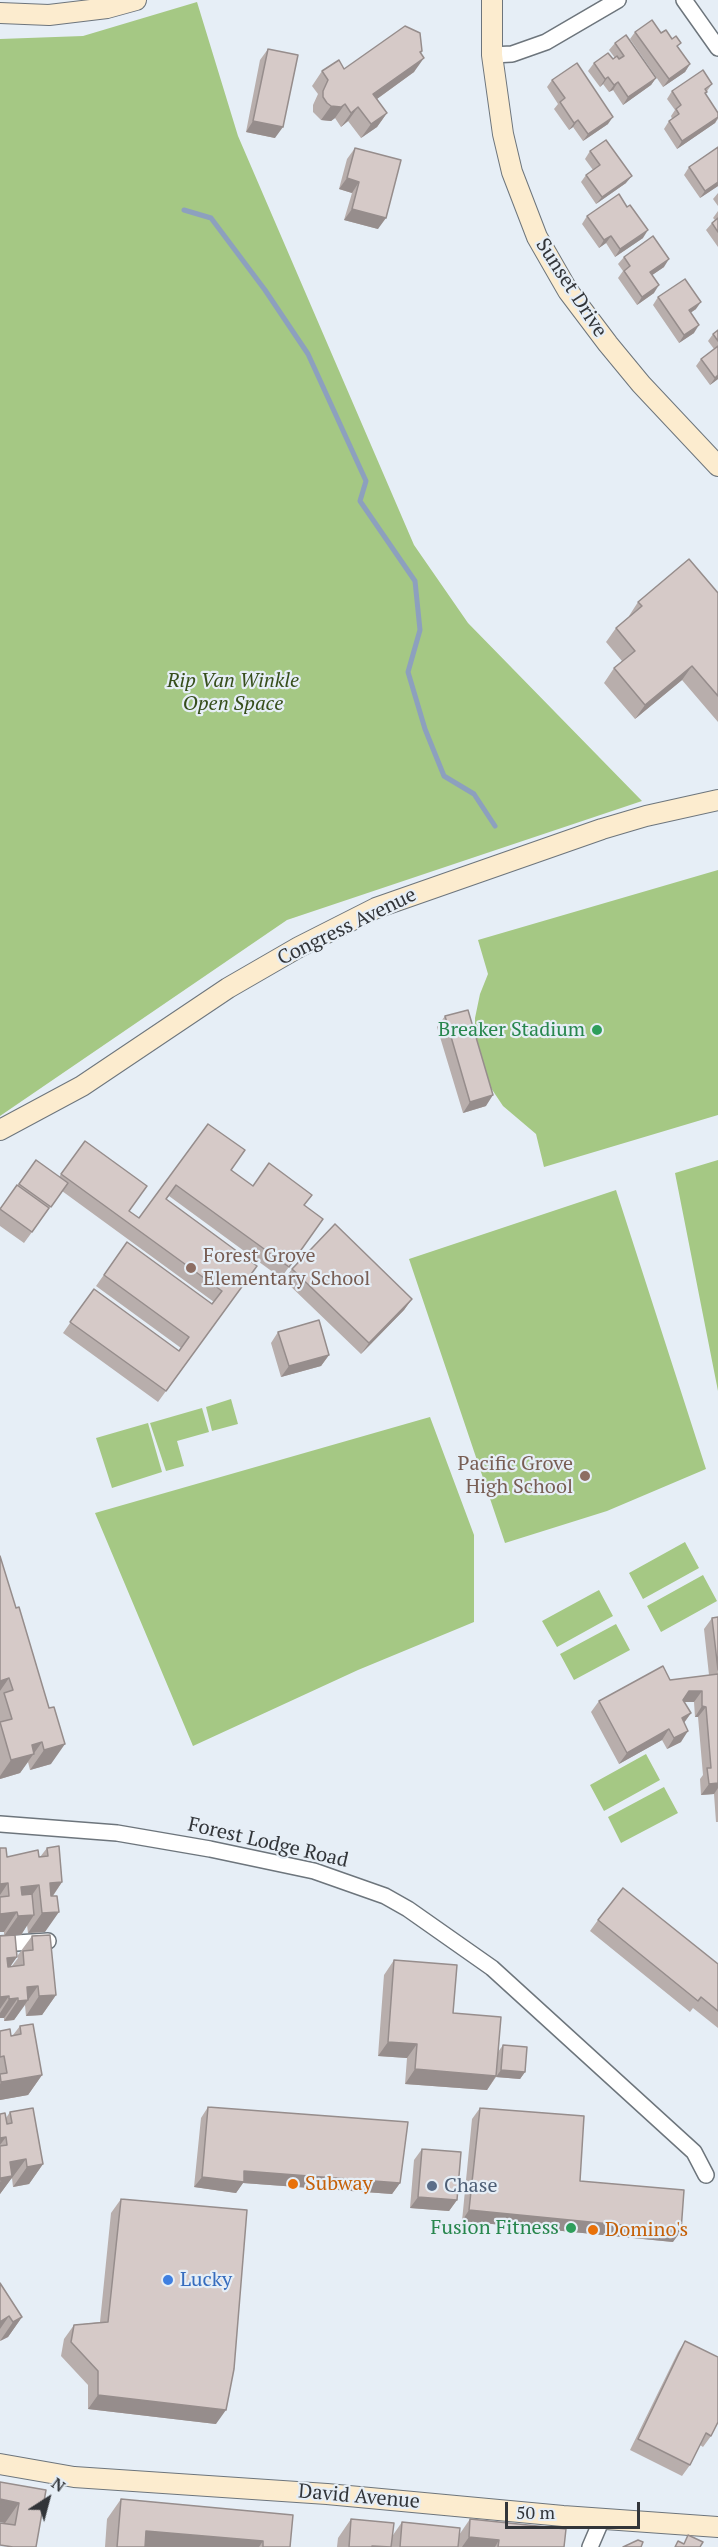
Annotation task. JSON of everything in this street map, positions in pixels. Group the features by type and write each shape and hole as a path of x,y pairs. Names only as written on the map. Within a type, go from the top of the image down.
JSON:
{"street":[{"path":"0,13 48,15 107,8 136,0"},
{"name":"Sunset Drive","path":"492,0 492,55 503,134 512,172 537,237 580,308 608,344 641,384 718,466"},
{"path":"492,55 512,54 546,42 618,0"},
{"path":"684,0 718,48"},
{"name":"Congress Avenue","path":"3,1131 82,1086 228,988 299,947 376,908 602,829 646,816 718,800"},
{"name":"Forest Lodge Road","path":"0,1824 117,1833 210,1849 314,1871 385,1896 417,1915 492,1968 694,2152 706,2175"},
{"path":"0,1944 48,1941"},
{"name":"David Avenue","path":"0,2464 74,2477 327,2494 718,2527"},
{"path":"590,2547 602,2519"}],"green space":[{"name":"Rip Van Winkle Open Space","path":"197,2 238,136 414,545 468,623 642,801 287,920 0,1116 0,39 83,36"},
{"name":"Breaker Stadium","path":"718,870 718,1115 544,1167 536,1134 503,1106 485,1079 475,1043 475,1018 480,994 488,974 478,940"},
{"path":"718,1160 718,1391 675,1173"},
{"path":"616,1190 706,1469 607,1511 505,1543 409,1259"},
{"path":"231,1399 238,1424 212,1431 206,1407"},
{"path":"202,1408 209,1432 177,1441 184,1466 166,1471 150,1423"},
{"path":"430,1417 474,1535 474,1622 358,1670 193,1746 95,1513"},
{"path":"148,1423 162,1472 112,1488 96,1438"},
{"path":"685,1542 699,1568 643,1599 629,1573"},
{"path":"703,1575 717,1601 661,1632 647,1606"},
{"path":"599,1590 613,1616 557,1647 542,1621"},
{"path":"616,1624 630,1650 574,1680 560,1654"},
{"path":"646,1754 660,1780 604,1811 590,1785"},
{"path":"664,1787 678,1813 621,1843 608,1817"}],"building":[{"path":"652,20 661,33 666,30 672,39 676,36 681,43 677,46 690,64 669,79 635,32"},
{"path":"405,26 420,33 422,51 420,52 424,58 373,94 387,113 371,124 358,107 351,113 345,104 341,107 327,103 323,97 323,91 328,80 322,71 339,60 344,69"},
{"path":"626,35 656,78 628,97 618,82 614,85 608,77 605,79 594,63 608,53 613,59 617,56 619,59 624,56 615,43"},
{"path":"268,49 298,55 283,127 253,121"},
{"path":"577,63 613,117 588,134 578,120 574,123 560,102 565,98 552,80"},
{"path":"703,70 712,84 705,89 707,92 705,93 718,113 718,117 682,141 669,121 679,114 676,109 681,105 672,91"},
{"path":"606,140 632,176 602,197 586,175 600,165 590,151"},
{"path":"718,147 718,182 705,191 689,167"},
{"path":"355,148 401,160 386,218 352,209 359,182 347,178"},
{"path":"619,194 627,207 630,205 648,230 620,249 611,236 604,240 587,216"},
{"path":"718,218 718,232 712,223"},
{"path":"653,236 669,259 650,272 659,285 642,297 624,271 630,266 624,257"},
{"path":"685,279 701,302 689,310 699,325 684,335 658,297"},
{"path":"718,330 718,341 713,334"},
{"path":"718,346 718,375 715,378 701,359"},
{"path":"689,559 718,593 718,696 692,666 645,705 614,668 635,651 616,628 642,606 638,602"},
{"path":"468,1010 493,1095 470,1102 445,1016"},
{"path":"208,1124 245,1150 231,1170 253,1186 269,1163 312,1195 304,1205 323,1219 289,1267 176,1185 166,1199 257,1266 166,1391 70,1322 94,1289 179,1351 189,1337 104,1275 127,1242 212,1304 222,1291 61,1174 85,1141 147,1186 129,1211 139,1218"},
{"path":"36,1160 68,1183 51,1207 19,1184"},
{"path":"17,1185 49,1208 32,1232 0,1209"},
{"path":"335,1224 412,1299 369,1343 292,1269"},
{"path":"319,1320 329,1355 289,1366 278,1332"},
{"path":"0,1556 16,1608 19,1607 49,1708 54,1707 65,1744 44,1750 42,1742 32,1745 34,1754 11,1760 0,1722 12,1719 4,1693 13,1690 9,1678 0,1681"},
{"path":"718,1617 718,1670 712,1618"},
{"path":"663,1666 670,1680 718,1674 718,1783 709,1784 707,1768 711,1768 706,1707 702,1706 702,1691 689,1691 683,1700 691,1713 682,1718 688,1731 674,1738 669,1729 627,1753 599,1701"},
{"path":"59,1846 62,1882 50,1883 51,1896 57,1896 59,1912 42,1913 39,1885 21,1887 22,1895 32,1894 34,1915 18,1916 17,1912 0,1914 0,1897 9,1896 8,1883 0,1884 0,1848 6,1848 7,1857 38,1850 39,1857 48,1856 47,1848"},
{"path":"623,1888 718,1964 718,2011 701,1997 698,2001 598,1920"},
{"path":"15,1935 17,1957 7,1958 8,1967 24,1965 23,1951 33,1950 32,1936 50,1935 56,1995 39,1996 38,1986 27,1987 28,2000 18,2001 18,1998 9,1999 9,1996 0,1997 0,1936"},
{"path":"394,1960 457,1965 453,2013 501,2017 496,2076 415,2069 417,2044 388,2042"},
{"path":"33,2024 42,2075 1,2082 0,2074 7,2073 4,2056 0,2057 0,2031 10,2029 11,2036 21,2034 20,2026"},
{"path":"503,2045 527,2047 525,2072 501,2070"},
{"path":"208,2107 408,2122 400,2183 244,2171 244,2182 202,2177"},
{"path":"33,2108 43,2164 27,2167 26,2159 10,2162 12,2176 1,2178 0,2183 0,2146 7,2145 6,2137 0,2138 0,2114 5,2113 7,2124 12,2123 10,2112"},
{"path":"480,2108 584,2116 580,2181 684,2190 681,2231 469,2210"},
{"name":"Chase","path":"422,2149 461,2152 457,2200 418,2197"},
{"name":"Lucky","path":"121,2199 247,2210 234,2369 226,2410 98,2395 98,2371 71,2342 74,2325 108,2322"},
{"path":"0,2283 22,2317 13,2322 9,2316 0,2322"},
{"path":"685,2341 718,2357 718,2422 711,2436 706,2433 690,2465 638,2439"},
{"path":"0,2482 46,2490 36,2547 0,2545 0,2523 15,2525 19,2503 0,2499"},
{"path":"121,2499 293,2515 290,2547 263,2547 263,2541 146,2531 145,2547 117,2547"},
{"path":"351,2519 394,2523 391,2547 349,2547"},
{"path":"470,2519 566,2529 564,2547 498,2547 499,2540 469,2537"},
{"path":"402,2522 460,2528 458,2547 400,2547"},
{"path":"688,2535 703,2542 700,2547 675,2547 678,2541 684,2544"},
{"path":"638,2540 643,2542 641,2547 623,2547"}],"waterway":[{"path":"184,210 211,218 265,290 308,354 366,481 360,501 415,581 420,630 408,672 425,729 444,776 474,794 495,826"}],"place":[{"name":"Breaker Stadium","path":"597,1030"},
{"name":"Forest Grove Elementary School","path":"191,1268"},
{"name":"Pacific Grove High School","path":"585,1476"},
{"name":"Subway","path":"293,2184"},
{"name":"Chase","path":"432,2186"},
{"name":"Fusion Fitness","path":"571,2228"},
{"name":"Domino's","path":"593,2230"},
{"name":"Lucky","path":"168,2280"}]}
